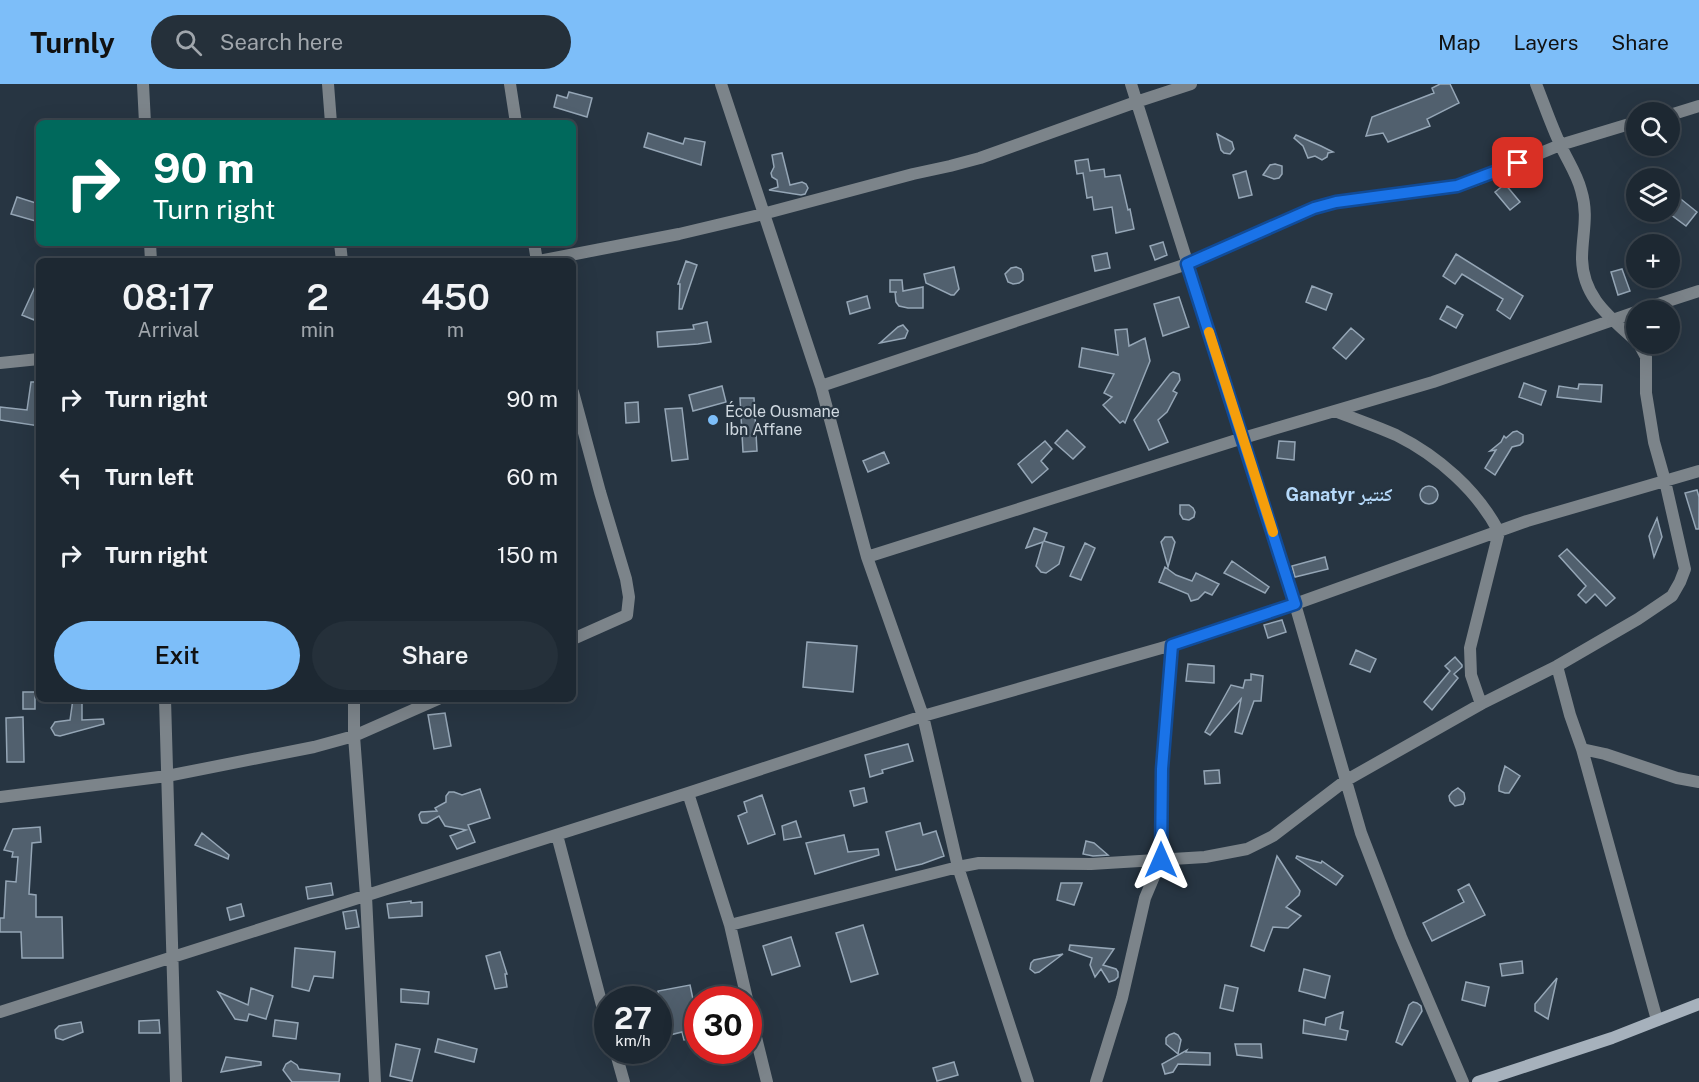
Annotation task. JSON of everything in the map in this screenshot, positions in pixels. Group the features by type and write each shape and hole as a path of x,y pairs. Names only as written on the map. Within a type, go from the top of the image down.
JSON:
{"main road":[{"path":"1478,1082 1612,1038 1699,1004"}],"street":[{"path":"143,84 145,120"},
{"path":"328,84 331,120"},
{"path":"510,84 516,120"},
{"path":"721,84 821,386 867,557 923,716 958,867 1028,1082"},
{"path":"1131,84 1295,604 1361,833 1401,937 1463,1082"},
{"path":"554,258 679,234 980,158 1191,84"},
{"path":"1536,84 1581,190 1586,214 1582,260 1587,286 1596,303 1626,331"},
{"path":"1680,112 1699,106"},
{"path":"821,386 1187,264 1314,208 1336,202 1457,186 1560,145 1626,125"},
{"path":"1672,300 1699,291"},
{"path":"867,557 1243,438 1433,382 1626,315"},
{"path":"730,925 979,863 1090,864 1205,857 1247,849 1273,836 1345,781 1480,704 1557,666 1638,619 1672,596 1685,569 1654,442 1644,354"},
{"path":"0,363 36,359"},
{"path":"576,403 626,579 629,597 627,615 576,638"},
{"path":"1335,411 1395,435 1437,460 1470,491 1499,532 1470,648 1471,675 1480,704"},
{"path":"0,1012 923,716 1172,645 1295,604 1527,521 1699,471"},
{"path":"1096,1082 1122,998 1145,898 1161,860 1162,769 1172,645"},
{"path":"1557,666 1657,1020"},
{"path":"165,702 176,1082"},
{"path":"354,702 354,736 366,896 375,1082"},
{"path":"0,797 167,776 314,747 354,736 431,702"},
{"path":"1582,748 1699,782"},
{"path":"688,793 730,925 744,986"},
{"path":"556,835 597,986"},
{"path":"762,1062 767,1082"},
{"path":"619,1064 624,1082"}],"building":[{"path":"1440,84 1450,84 1459,103 1427,119 1430,126 1388,142 1383,133 1366,136 1372,117 1434,93 1432,88"},
{"path":"569,92 592,98 587,117 554,107 557,95 567,98"},
{"path":"648,133 683,144 685,138 705,142 701,165 644,147"},
{"path":"1217,134 1232,142 1234,149 1230,154 1221,150"},
{"path":"1296,135 1333,152 1328,153 1327,157 1322,160 1315,156 1308,158 1303,146 1294,138"},
{"path":"782,153 790,185 802,182 806,184 808,188 805,194 769,190 778,187 777,180 772,177 771,173 774,167 772,155"},
{"path":"1088,159 1090,171 1104,169 1105,177 1120,175 1134,229 1116,233 1112,207 1094,210 1092,197 1087,198 1083,173 1077,174 1075,161"},
{"path":"1270,165 1282,166 1282,174 1279,178 1274,179 1263,175"},
{"path":"1246,171 1252,195 1239,198 1233,175"},
{"path":"1505,184 1520,202 1510,210 1495,192"},
{"path":"17,197 36,203 36,221 11,214"},
{"path":"1680,198 1697,212 1686,226 1680,222"},
{"path":"1163,242 1167,255 1155,260 1150,246"},
{"path":"1107,253 1110,268 1095,271 1092,256"},
{"path":"1456,254 1523,296 1510,319 1497,310 1503,299 1462,274 1455,284 1443,276"},
{"path":"686,261 697,265 682,309 679,309 680,284 678,284"},
{"path":"954,267 959,289 954,295 926,283 924,274"},
{"path":"1011,268 1021,269 1023,280 1013,284 1008,282 1005,274"},
{"path":"1622,269 1626,288 1630,291 1618,295 1611,272"},
{"path":"890,280 902,280 903,291 923,287 923,308 899,306 895,292 890,292"},
{"path":"36,285 34,320 22,315"},
{"path":"1312,286 1332,294 1326,310 1306,302"},
{"path":"867,296 870,308 850,314 847,302"},
{"path":"1179,297 1189,327 1163,336 1154,304"},
{"path":"1447,306 1463,315 1456,328 1440,319"},
{"path":"707,322 711,342 658,347 657,332 694,329 693,325"},
{"path":"903,325 908,331 905,338 880,343 898,327"},
{"path":"1351,328 1364,339 1346,359 1333,348"},
{"path":"1127,329 1129,346 1145,338 1150,361 1125,423 1123,421 1120,423 1103,405 1112,397 1104,393 1114,374 1079,367 1082,348 1118,355 1115,330"},
{"path":"1173,372 1179,374 1180,380 1173,391 1177,393 1167,412 1158,420 1168,442 1149,450 1134,420"},
{"path":"31,382 36,382 36,426 0,420 0,407 27,410"},
{"path":"1524,383 1546,391 1541,405 1519,397"},
{"path":"1579,384 1602,385 1601,402 1557,397 1559,386 1578,389"},
{"path":"722,386 726,402 693,411 689,395"},
{"path":"740,398 754,398 757,451 743,452"},
{"path":"638,402 639,422 626,423 625,403"},
{"path":"682,408 688,459 672,461 665,409"},
{"path":"1067,430 1085,447 1073,459 1055,443"},
{"path":"1517,431 1523,435 1523,442 1512,447 1495,475 1485,468 1496,450 1490,451 1501,442 1504,436 1506,438"},
{"path":"1045,441 1052,449 1041,461 1048,469 1032,483 1018,464"},
{"path":"1279,441 1295,442 1294,460 1277,458"},
{"path":"884,452 889,463 868,472 863,461"},
{"path":"1429,486 1435,489 1438,495 1435,501 1429,504 1423,501 1420,495 1423,489"},
{"path":"1697,490 1699,529 1696,529 1685,493"},
{"path":"1180,505 1189,505 1193,508 1194,517 1189,520 1183,519 1180,514"},
{"path":"1657,518 1662,537 1654,557 1649,536"},
{"path":"1034,528 1047,533 1044,541 1064,547 1059,564 1046,573 1041,572 1036,566 1043,542 1026,548"},
{"path":"1165,537 1172,537 1175,542 1168,567 1161,542"},
{"path":"1085,543 1095,548 1081,580 1070,576"},
{"path":"1567,549 1615,598 1606,606 1595,594 1586,603 1578,595 1586,586 1559,556"},
{"path":"1325,557 1328,569 1295,577 1292,566"},
{"path":"1232,561 1269,587 1265,593 1224,573"},
{"path":"1165,567 1176,575 1192,581 1196,573 1219,584 1212,595 1205,592 1198,599 1191,601 1188,594 1159,582"},
{"path":"1282,620 1286,632 1268,638 1264,625"},
{"path":"807,642 857,646 853,692 803,687"},
{"path":"1356,650 1376,659 1370,672 1350,664"},
{"path":"1455,657 1462,665 1454,674 1458,678 1432,710 1424,702 1450,671 1445,666"},
{"path":"1188,664 1214,666 1214,683 1186,681"},
{"path":"1251,674 1263,676 1261,701 1254,701 1242,734 1235,732 1241,699 1210,735 1205,732 1231,685 1243,688 1245,680 1251,680"},
{"path":"23,692 35,692 35,709 23,709"},
{"path":"73,702 82,702 82,720 103,719 104,724 60,736 55,735 51,728 55,722 70,720"},
{"path":"445,713 451,746 434,749 428,715"},
{"path":"23,717 24,762 7,762 6,718"},
{"path":"908,744 913,761 882,770 883,773 870,777 865,755"},
{"path":"1505,766 1520,776 1509,793 1499,791"},
{"path":"1219,770 1220,783 1205,784 1204,771"},
{"path":"864,788 867,802 854,806 850,791"},
{"path":"1458,788 1464,793 1465,799 1463,804 1455,806 1449,796"},
{"path":"480,789 490,818 468,825 475,842 457,849 450,836 466,830 445,826 439,816 427,823 422,823 420,820 421,812 437,811 435,808 446,802 449,792 462,795"},
{"path":"762,795 775,834 748,844 738,816 747,812 744,802"},
{"path":"796,821 801,837 784,840 782,826"},
{"path":"920,823 923,835 936,831 944,856 896,870 886,832"},
{"path":"40,827 41,842 32,843 29,894 36,895 36,917 62,917 63,958 22,958 21,932 0,932 0,918 4,918 6,881 16,882 18,857 12,857 13,852 4,850 13,829"},
{"path":"202,833 229,855 228,859 195,845"},
{"path":"844,835 848,852 878,849 879,855 815,874 806,843"},
{"path":"1086,841 1094,843 1108,855 1083,854"},
{"path":"1277,856 1300,891 1299,895 1286,907 1301,916 1288,928 1273,927 1264,951 1251,946"},
{"path":"1297,856 1321,863 1322,861 1343,876 1336,885 1296,858"},
{"path":"331,883 333,895 308,899 306,887"},
{"path":"1061,883 1082,883 1074,905 1057,900"},
{"path":"1469,884 1485,915 1432,941 1423,923 1464,902 1458,890"},
{"path":"411,901 411,903 422,902 422,916 389,918 387,904"},
{"path":"241,904 244,916 230,920 227,908"},
{"path":"356,910 359,927 346,929 343,912"},
{"path":"863,925 878,974 851,982 836,933"},
{"path":"791,937 800,966 772,975 763,946"},
{"path":"1070,945 1114,949 1103,965 1116,969 1118,977 1109,982 1101,969 1095,977 1090,965 1092,958 1069,950"},
{"path":"295,948 335,952 333,978 314,976 309,991 292,987"},
{"path":"500,952 507,974 505,974 507,987 495,989 486,956"},
{"path":"1063,954 1039,972 1035,973 1030,969 1034,960"},
{"path":"1522,961 1523,973 1502,976 1500,964"},
{"path":"1304,969 1330,976 1325,998 1299,991"},
{"path":"1557,978 1548,1019 1535,1011 1535,1004"},
{"path":"1466,982 1489,987 1485,1006 1462,1000"},
{"path":"1225,985 1238,988 1233,1011 1220,1008"},
{"path":"684,986 684,1040 682,1032 672,1034 672,988"},
{"path":"251,988 273,996 266,1019 249,1014 247,1021 235,1019 218,992 248,1005"},
{"path":"401,989 429,992 428,1004 401,1002"},
{"path":"1413,1002 1421,1006 1422,1011 1402,1045 1396,1042 1409,1005"},
{"path":"1343,1012 1340,1029 1348,1031 1346,1040 1303,1033 1304,1020 1325,1025 1326,1018"},
{"path":"159,1020 160,1033 139,1033 139,1021"},
{"path":"275,1020 298,1023 296,1039 273,1036"},
{"path":"81,1022 83,1032 63,1040 56,1038 55,1030 59,1026"},
{"path":"1174,1033 1181,1040 1178,1054 1166,1044 1166,1038"},
{"path":"438,1039 477,1049 474,1062 435,1052"},
{"path":"396,1044 420,1049 412,1081 390,1076"},
{"path":"1235,1044 1261,1044 1262,1058 1237,1055"},
{"path":"1187,1050 1186,1052 1210,1053 1210,1065 1178,1064 1173,1072 1165,1074 1162,1064"},
{"path":"226,1057 261,1062 261,1065 221,1072"},
{"path":"291,1061 299,1069 340,1074 339,1082 292,1082 283,1070"},
{"path":"954,1062 958,1075 937,1081 933,1068"}],"slow traffic":[{"path":"1209,332 1273,532"}],"place":[{"name":"École Ousmane Ibn Affane","path":"713,420"}],"district":[{"name":"Ganatyr كنتير","path":"1339,495"}],"route":[{"path":"1161,860 1162,769 1172,645 1295,604 1187,264 1314,208 1367,197 1457,186 1518,163"}]}
